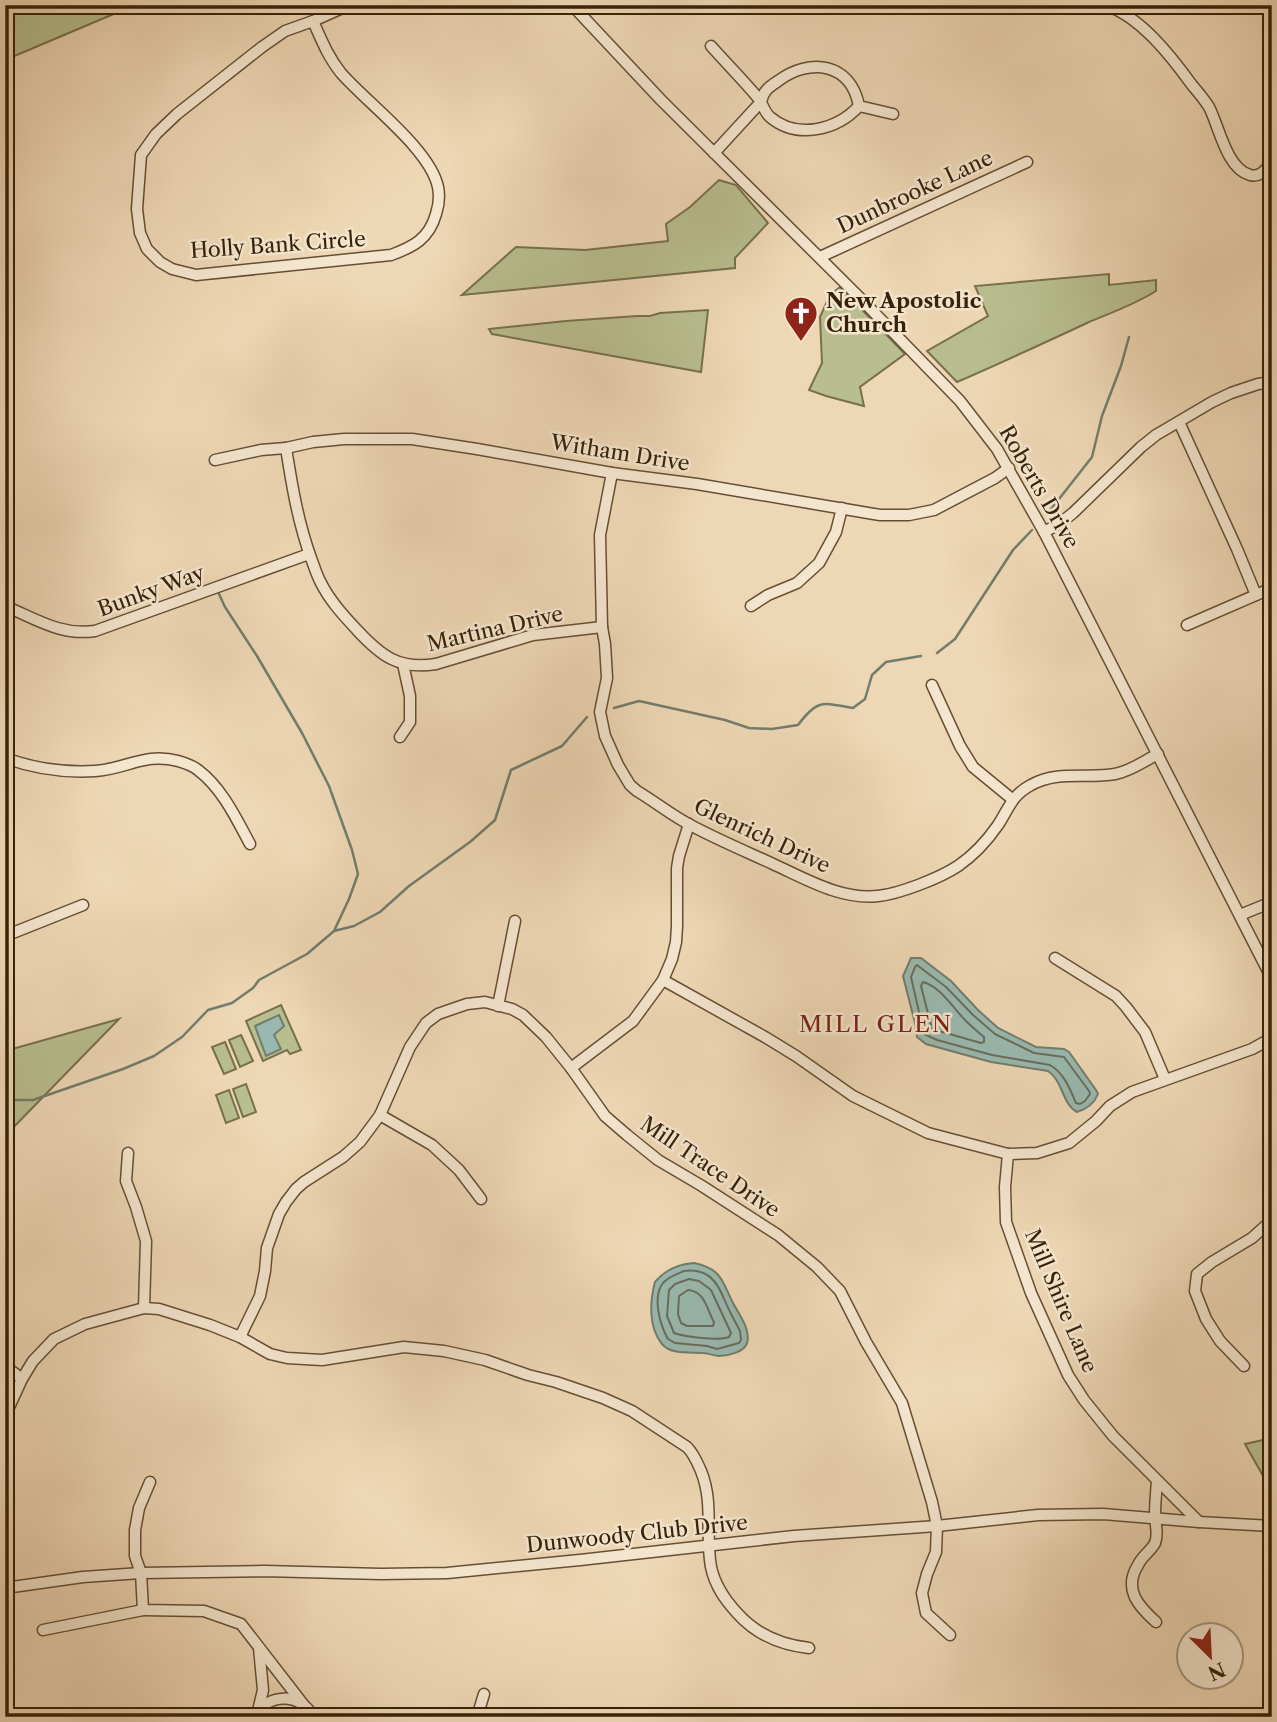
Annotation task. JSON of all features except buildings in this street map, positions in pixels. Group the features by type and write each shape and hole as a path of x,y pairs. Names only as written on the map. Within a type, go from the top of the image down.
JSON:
{"street":[{"name":"Holly Bank Circle","path":"313,21 331,59 341,73 430,167 438,186 440,201 434,220 414,246 391,255 196,275 173,270 147,249 140,233 137,209 141,155 156,134 177,114 262,47 285,31 349,5"},
{"name":"Roberts Drive","path":"572,5 713,153 820,257 960,401 997,449 1044,532 1272,979"},
{"path":"1105,5 1117,9 1149,34 1180,68 1209,107 1225,151 1237,165 1252,176 1261,174 1272,163"},
{"path":"711,46 761,102 767,115 782,125 802,131 820,129 851,115 859,106"},
{"path":"713,153 761,102 762,94 784,76 804,69 820,66 843,75 851,83 859,106"},
{"path":"859,106 893,114"},
{"name":"Dunbrooke Lane","path":"820,257 1027,162"},
{"path":"1044,532 1073,513 1148,441 1212,402 1231,393 1272,382"},
{"path":"1179,422 1256,595"},
{"name":"Witham Drive","path":"215,460 313,442 412,439 880,515 909,515 934,510 1009,468"},
{"name":"Martina Drive","path":"286,448 295,502 309,554 320,582 346,618 372,647 383,655 403,664 425,666 533,635 602,627"},
{"name":"Glenrich Drive","path":"612,473 600,536 602,627 607,678 600,712 605,736 630,785 689,824 836,892 879,897 931,879 955,868 974,854 987,841 1012,799 1023,789 1049,778 1114,774 1129,770 1158,754"},
{"path":"751,606 768,595 797,583 819,563 836,532 842,508"},
{"name":"Bunky Way","path":"5,606 63,631 79,634 114,626 309,554"},
{"path":"1187,625 1272,588"},
{"path":"400,737 410,722 410,696 403,664"},
{"path":"932,685 960,746 973,767 1012,799"},
{"path":"5,758 74,772 115,769 135,761 154,758 187,764 206,777 225,799 250,844"},
{"path":"571,1068 633,1021 663,980 676,942 677,868 689,824"},
{"path":"1240,915 1272,902"},
{"path":"5,936 83,905"},
{"path":"498,1006 515,921"},
{"path":"1055,958 1116,996 1126,1007 1146,1032 1165,1080"},
{"path":"663,980 765,1037 853,1096 928,1133 1008,1154 1037,1153 1069,1143 1110,1106 1132,1091 1252,1049 1272,1038"},
{"name":"Mill Trace Drive","path":"240,1337 260,1296 267,1248 286,1202 304,1182 354,1149 380,1115 410,1046 426,1023 438,1014 467,1004 485,1002 512,1009 523,1015 546,1037 606,1116 627,1135 658,1160 778,1235 817,1267 840,1291 902,1403 937,1526"},
{"path":"380,1115 432,1145 458,1170 481,1199"},
{"path":"128,1153 126,1181 146,1241 144,1308"},
{"name":"Mill Shire Lane","path":"1008,1154 1006,1222 1027,1283 1068,1375 1113,1436 1199,1522"},
{"path":"1244,1366 1220,1340 1206,1319 1195,1291 1197,1274 1252,1238 1272,1220"},
{"path":"5,1416 33,1361 54,1339 85,1324 144,1308 183,1316 240,1337 271,1354 287,1358 322,1360 404,1347 444,1351 485,1360 603,1398 632,1411 692,1452 708,1492 709,1546 719,1589 728,1604 745,1622 769,1638 792,1646 809,1648"},
{"path":"5,1366 22,1379"},
{"path":"143,1609 141,1573 135,1556 135,1530 139,1508 150,1482"},
{"path":"1156,1622 1138,1604 1132,1583 1137,1565 1155,1542 1157,1482"},
{"name":"Dunwoody Club Drive","path":"5,1588 82,1577 141,1573 447,1573 794,1536 1060,1514 1103,1514 1272,1526"},
{"path":"937,1526 936,1552 922,1593 926,1614 950,1635"},
{"path":"43,1630 143,1609 204,1611 241,1624 314,1717"},
{"path":"256,1714 263,1689 260,1648"},
{"path":"477,1717 484,1694"},
{"path":"256,1714 267,1702 279,1698 303,1704"}],"green space":[{"path":"5,5 135,5 5,60"},
{"path":"719,180 736,185 768,223 735,258 735,268 462,295 516,247 585,250 668,241 666,224 690,207"},
{"path":"1109,274 1109,285 1156,280 1156,291 1131,305 957,382 927,351 988,316 975,286"},
{"path":"840,287 905,354 860,387 864,406 809,390 822,363 820,317 830,295"},
{"path":"708,310 701,372 492,334 489,329 566,321"},
{"path":"281,1005 301,1050 290,1054 287,1050 263,1061 246,1021"},
{"path":"119,1019 5,1136 5,1051"},
{"path":"241,1035 253,1061 240,1067 229,1040"},
{"path":"225,1042 236,1069 224,1074 212,1047"},
{"path":"246,1084 256,1112 243,1117 233,1089"},
{"path":"229,1090 239,1118 226,1123 216,1095"},
{"path":"1272,1438 1272,1492 1245,1444"}],"water":[{"path":"911,958 921,958 951,981 998,1028 1036,1047 1064,1049 1069,1052 1096,1090 1098,1094 1094,1101 1077,1112 1068,1104 1057,1080 1048,1071 991,1062 926,1044 917,1037 903,976"},
{"path":"279,1015 284,1026 274,1035 281,1049 266,1056 255,1026"},
{"path":"694,1263 716,1272 744,1322 748,1338 746,1346 739,1351 719,1356 687,1353 666,1348 657,1337 651,1314 655,1282 673,1268"}],"waterway":[{"path":"1048,513 1092,457 1102,416 1129,337"},
{"path":"937,653 955,639 1013,550 1032,530"},
{"path":"5,1100 33,1100 154,1056 182,1037 208,1010 232,1003 253,988 259,980 307,954 334,931 349,899 358,874 329,786 302,733 219,594"},
{"path":"614,708 639,701 749,728 772,729 798,725 811,710 822,704 853,708 865,699 872,675 886,662 921,656"},
{"path":"334,931 354,926 380,912 409,886 470,842 495,820 511,770 562,746 587,717"}],"place":[{"name":"New Apostolic Church","path":"801,343"}],"district":[{"name":"MILL GLEN","path":"876,1024"}]}
